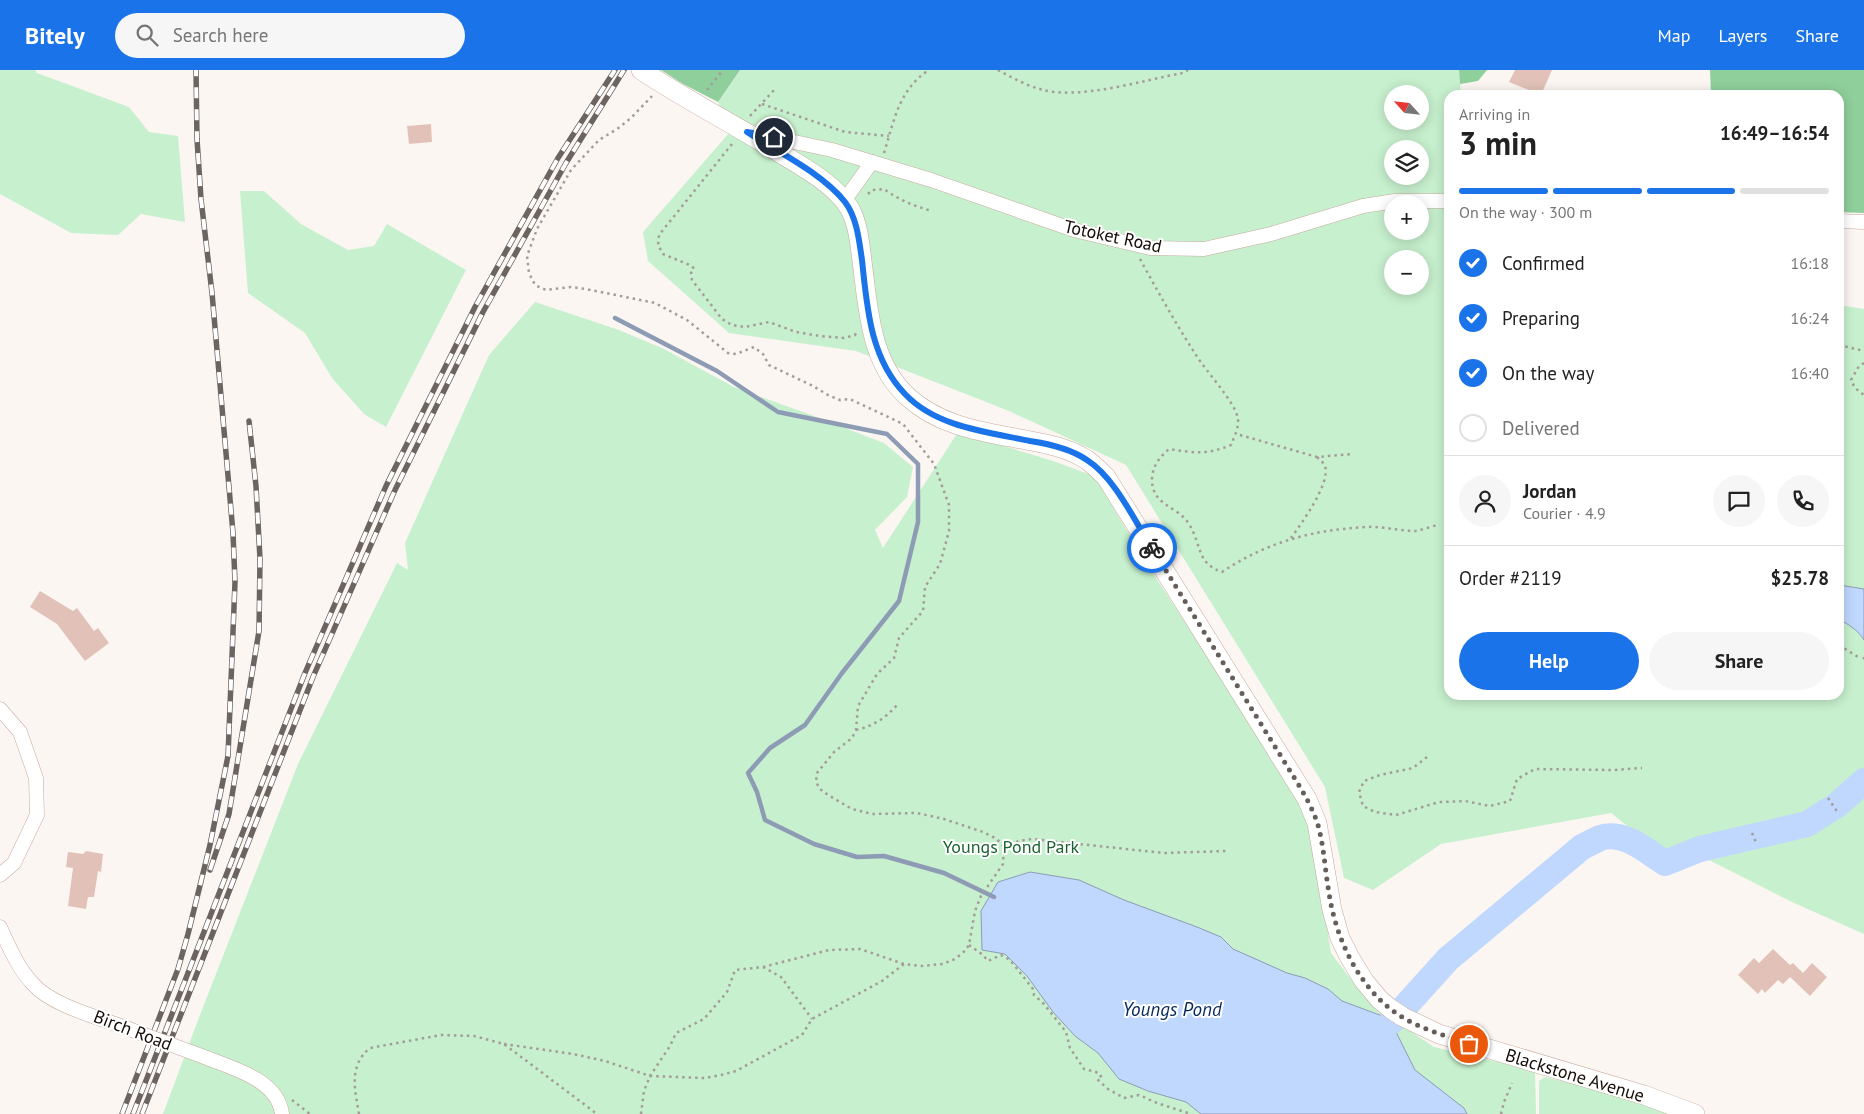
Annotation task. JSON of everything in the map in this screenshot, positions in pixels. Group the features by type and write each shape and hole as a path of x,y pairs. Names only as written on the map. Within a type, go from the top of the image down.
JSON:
{"main road":[{"name":"Totoket Road","path":"641,70 744,131"},
{"path":"744,131 817,176 848,208"},
{"name":"Blackstone Avenue","path":"848,208 860,246 868,308 876,345 890,375 906,396 928,413 959,425 1054,446 1076,454 1096,466 1120,497 1304,793 1318,823 1332,910 1340,938 1350,958 1380,1000 1397,1013 1439,1034 1644,1095 1695,1114"}],"street":[{"name":"Totoket Road","path":"744,131 877,159 1074,230 1150,248 1204,249 1271,234 1363,206 1395,201 1444,201"},
{"path":"848,208 877,159"},
{"path":"1844,221 1864,222"},
{"path":"0,709 20,732 36,778 37,815 14,863 0,875"},
{"name":"Birch Road","path":"0,927 17,962 33,985 54,1000 249,1075 262,1082 280,1107"}],"path":[{"path":"697,104 723,70"},
{"path":"877,159 889,136 900,103 908,87 929,70"},
{"path":"998,70 1024,84 1042,90 1070,92 1102,90 1183,74 1188,70"},
{"path":"641,1114 644,1091 650,1076 670,1046 676,1033 704,1018 728,992 735,970 763,967 829,950 860,949 904,964 922,966 942,964 954,960 969,945 975,911 981,896 1003,864 1004,847 997,839 960,823 917,813 878,814 861,812 841,803 820,789 816,782 817,772 834,752 852,738 856,730 858,706 877,674 894,658 899,638 923,611 925,587 940,564 949,531 949,505 934,464 903,424 850,399 840,400 828,395 769,365 763,354 754,346 736,354 728,353 687,320 656,303 571,287 546,290 535,285 529,273 527,256 537,230 572,170 598,140 631,118 664,85"},
{"path":"775,89 751,115 744,131 666,225 659,235 658,245 663,254 694,268 690,274 692,280 722,319 732,325 745,327 769,322 796,332 844,338 855,335 857,328"},
{"path":"762,104 845,132 889,136"},
{"path":"848,208 859,203 872,190 884,189 894,197 911,205 932,211"},
{"path":"1148,258 1139,258 1175,322 1229,401 1238,418 1236,432 1231,445 1215,452 1202,453 1169,449 1159,458 1152,474 1152,488 1159,500 1188,522 1196,537 1203,560 1213,569 1222,572 1252,554 1290,539 1332,531 1368,527 1417,530 1437,525"},
{"path":"1844,346 1864,351"},
{"path":"1864,363 1859,366 1851,380 1855,388 1864,395"},
{"path":"1240,435 1317,457 1352,454"},
{"path":"1290,539 1316,498 1326,476 1325,465 1317,457"},
{"path":"1844,648 1858,657"},
{"path":"856,730 869,727 888,715 897,705"},
{"path":"1427,757 1413,768 1380,775 1364,781 1359,792 1363,806 1375,812 1396,815 1439,802 1465,801 1490,806 1510,801 1517,779 1535,769 1614,770 1642,768"},
{"path":"1828,798 1838,813"},
{"path":"1752,833 1757,844"},
{"path":"1004,847 1019,841 1032,839 1164,853 1226,851"},
{"path":"969,945 988,961 1001,955 1010,960 1033,989 1034,995 1044,1004 1066,1032 1070,1048 1084,1069 1096,1072 1101,1076 1097,1079 1108,1089 1124,1098 1139,1095 1190,1114"},
{"path":"359,1114 354,1078 356,1066 362,1055 370,1048 441,1035 474,1036 504,1044 573,1054 605,1061 650,1076 705,1078 721,1076 736,1071 802,1034 812,1019 882,981 904,964"},
{"path":"763,967 781,977 812,1019"},
{"path":"504,1044 597,1114"},
{"path":"1501,1114 1512,1083"},
{"path":"280,1107 293,1100 310,1114"}],"green space":[{"path":"0,70 35,70 37,73 129,107 149,132 178,136 185,222 141,214 118,235 71,233 0,194"},
{"path":"661,70 740,70 718,102"},
{"path":"740,70 1459,70 1461,90 1444,90 1444,700 1844,700 1844,306 1864,309 1864,934 1794,903 1705,858 1667,858 1611,813 1441,844 1373,890 1344,878 1325,787 1126,465 1009,411 856,351 729,333 648,261 643,232 729,133 718,102"},
{"path":"1459,70 1487,70 1478,81 1460,84"},
{"path":"1710,70 1864,70 1864,213 1844,212 1844,90 1711,90"},
{"path":"240,191 264,191 301,224 348,250 374,246 387,224 466,270 386,427 364,414 332,378 305,333 248,293"},
{"name":"Youngs Pond Park","path":"535,302 619,330 664,349 734,387 884,443 913,467 907,497 875,530 883,548 958,432 1053,461 1094,476 1152,572 1306,807 1312,830 1331,953 1362,994 1385,1014 1434,1047 1535,1071 1536,1114 163,1114 298,764 397,563 408,570 405,543 489,355"},
{"path":"1545,1077 1600,1090 1674,1114 1539,1114 1539,1081"}],"water":[{"path":"1844,586 1864,589 1864,640 1844,622"},
{"name":"Youngs Pond","path":"1030,872 1079,880 1124,900 1197,927 1221,937 1233,949 1287,973 1305,978 1328,989 1342,1001 1385,1017 1397,1024 1397,1034 1415,1070 1464,1108 1467,1114 1201,1114 1186,1102 1148,1091 1119,1079 1098,1053 1075,1036 1053,1012 1027,976 1005,954 982,950 981,911 998,882"}],"building":[{"path":"1515,70 1552,70 1543,90 1529,90 1509,82"},
{"path":"431,124 432,142 409,144 407,126"},
{"path":"40,591 73,611 77,608 94,631 98,628 109,643 85,661 57,624 30,607"},
{"path":"86,851 103,854 101,872 98,871 94,897 88,897 86,909 68,906 73,868 66,867 68,852 83,854"},
{"path":"1773,949 1790,965 1793,963 1803,973 1812,963 1827,977 1810,996 1790,977 1783,984 1778,980 1765,993 1762,989 1758,994 1738,975 1754,958 1759,963"}],"waterway":[{"path":"615,318 717,371 778,412 887,434 918,464 918,522 899,601 842,673 805,725 770,748 748,773 757,792 765,820 814,844 857,857 884,856 944,873 994,897"},
{"path":"1392,1021 1448,959 1582,847 1600,838 1618,837 1634,843 1665,863 1700,849 1807,824 1837,805 1864,781"}],"railway":[{"path":"122,1114 178,969 210,845 228,756 235,582 233,533 212,293 201,199 197,139 196,70"},
{"path":"133,1114 305,673 386,486 475,307 558,158 615,70"},
{"path":"142,1114 313,677 395,490 483,312 566,163 624,70"},
{"path":"210,870 229,814 259,631 260,559 256,486 249,421"}],"way so far":[{"path":"1152,548 1300,787 1312,810 1318,823 1328,891 1340,938 1358,971 1380,1000 1403,1017 1439,1034 1469,1044"}],"route":[{"path":"774,137 747,132 817,176 844,201 850,210 857,229 868,308 876,345 890,375 906,396 928,413 941,419 992,433 1054,446 1086,459 1106,477 1152,548"}]}
